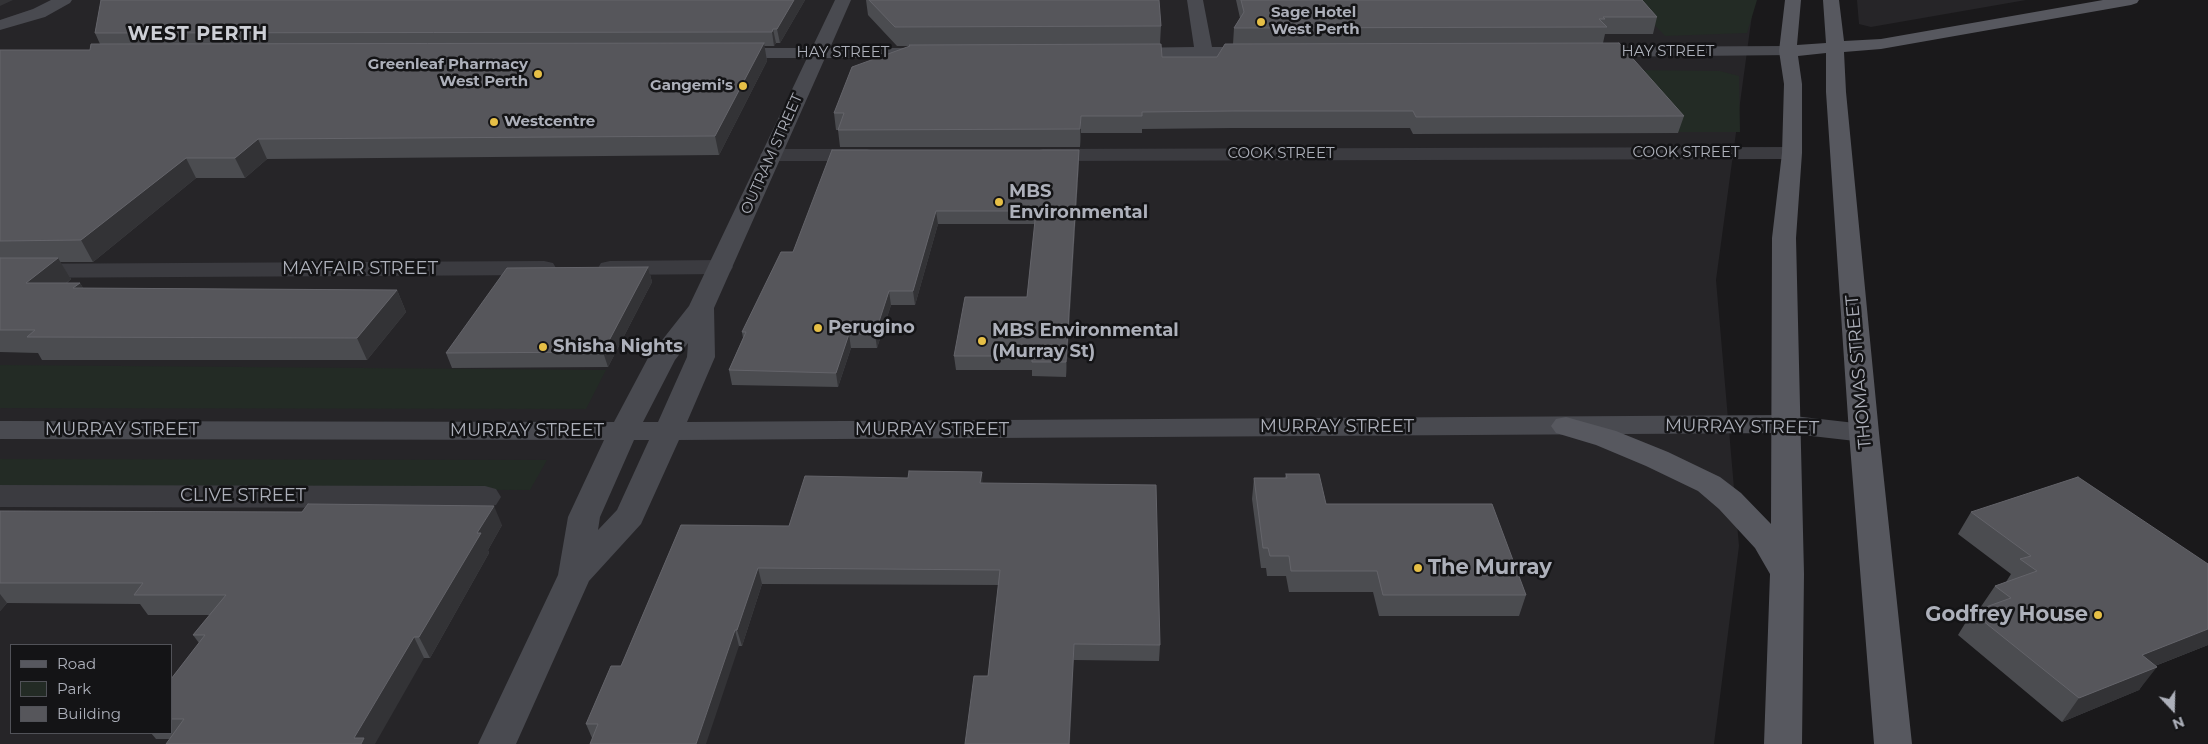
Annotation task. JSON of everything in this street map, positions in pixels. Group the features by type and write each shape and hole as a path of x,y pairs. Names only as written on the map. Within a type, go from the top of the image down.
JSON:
{"main road":[{"path":"0,26 39,14 64,0"},
{"name":"OUTRAM STREET","path":"497,744 575,576 584,517 623,431 662,358 701,308 843,0"},
{"path":"1195,0 1204,52"},
{"path":"1784,744 1787,574 1784,238 1792,153 1793,84 1788,52 1793,0"},
{"name":"THOMAS STREET","path":"1831,0 1835,28 1836,92 1864,433 1893,744"},
{"name":"HAY STREET","path":"1572,52 1788,52 1835,49 1915,38 2131,0"},
{"path":"0,40 30,24 39,14"},
{"path":"1105,53 1274,52"},
{"name":"HAY STREET","path":"714,54 951,53"},
{"name":"OUTRAM STREET","path":"575,576 630,516 701,357 701,308"},
{"name":"MURRAY STREET","path":"0,430 623,431 1785,424 1864,433"},
{"path":"1566,426 1606,438 1657,459 1709,484 1750,521 1766,540 1787,574"}],"street":[{"name":"COOK STREET","path":"1020,155 1792,153"},
{"path":"771,155 891,155"},
{"name":"MAYFAIR STREET","path":"0,271 721,267"},
{"name":"CLIVE STREET","path":"0,496 485,497"}],"shaded area":[{"path":"0,0 1754,0 1716,280 1739,546 1714,744 0,744"},
{"path":"1857,0 2026,0 1871,27 1859,24"}],"green space":[{"path":"1631,0 1757,0 1747,33 1665,36"},
{"path":"1622,70 1720,71 1739,76 1740,132 1673,132"},
{"path":"0,365 606,370 586,409 0,408"},
{"path":"0,459 547,460 530,490 0,488"}],"building":[{"path":"101,0 794,0 777,29 773,29 772,32 95,33"},
{"path":"869,0 1159,0 1161,26 895,27"},
{"path":"1241,0 1642,0 1657,17 1603,17 1605,19 1599,19 1607,27 1234,28 1244,12"},
{"path":"764,43 715,136 258,139 235,158 186,158 81,240 0,241 0,50 90,50 91,44"},
{"path":"1619,43 1684,116 1416,117 1413,111 1142,112 1142,116 1081,116 1080,129 838,130 844,113 834,113 852,67 909,45 1161,44 1162,57 1217,57 1225,44"},
{"path":"832,150 1079,150 1066,362 1032,362 1032,356 954,356 965,297 1027,297 1036,211 936,211 913,291 889,291 875,334 849,334 836,373 729,370 746,332 742,332 781,252 793,252"},
{"path":"0,258 58,258 26,283 80,283 73,288 397,290 357,338 27,337 35,330 0,330"},
{"path":"648,267 603,352 446,353 507,268"},
{"path":"909,471 982,472 980,483 1156,485 1160,645 1074,644 1069,744 965,744 974,676 988,676 1000,570 758,568 696,744 590,744 598,724 586,724 611,666 621,666 681,525 789,526 805,476 908,478"},
{"path":"1286,474 1319,474 1326,504 1492,504 1526,595 1383,595 1377,571 1291,571 1289,556 1270,556 1268,548 1263,548 1254,478 1287,478"},
{"name":"Godfrey House","path":"2078,477 2208,564 2208,629 2142,655 2157,667 2079,698 1972,612 2011,598 1995,586 2037,571 2020,559 2031,556 1971,512"},
{"path":"308,504 494,506 477,533 481,533 419,637 414,637 354,738 364,738 361,744 166,744 184,719 172,719 172,678 205,635 193,635 226,595 134,595 143,583 0,583 0,511 302,512"}],"place":[{"name":"Sage Hotel West Perth","path":"1261,22"},
{"name":"Greenleaf Pharmacy West Perth","path":"538,74"},
{"name":"Gangemi's","path":"743,86"},
{"name":"Westcentre","path":"494,122"},
{"name":"MBS Environmental","path":"999,202"},
{"name":"Perugino","path":"818,328"},
{"name":"MBS Environmental (Murray St)","path":"982,341"},
{"name":"Shisha Nights","path":"543,347"},
{"name":"The Murray","path":"1418,568"},
{"name":"Godfrey House","path":"2098,615"}],"district":[{"name":"WEST PERTH","path":"198,34"}]}
